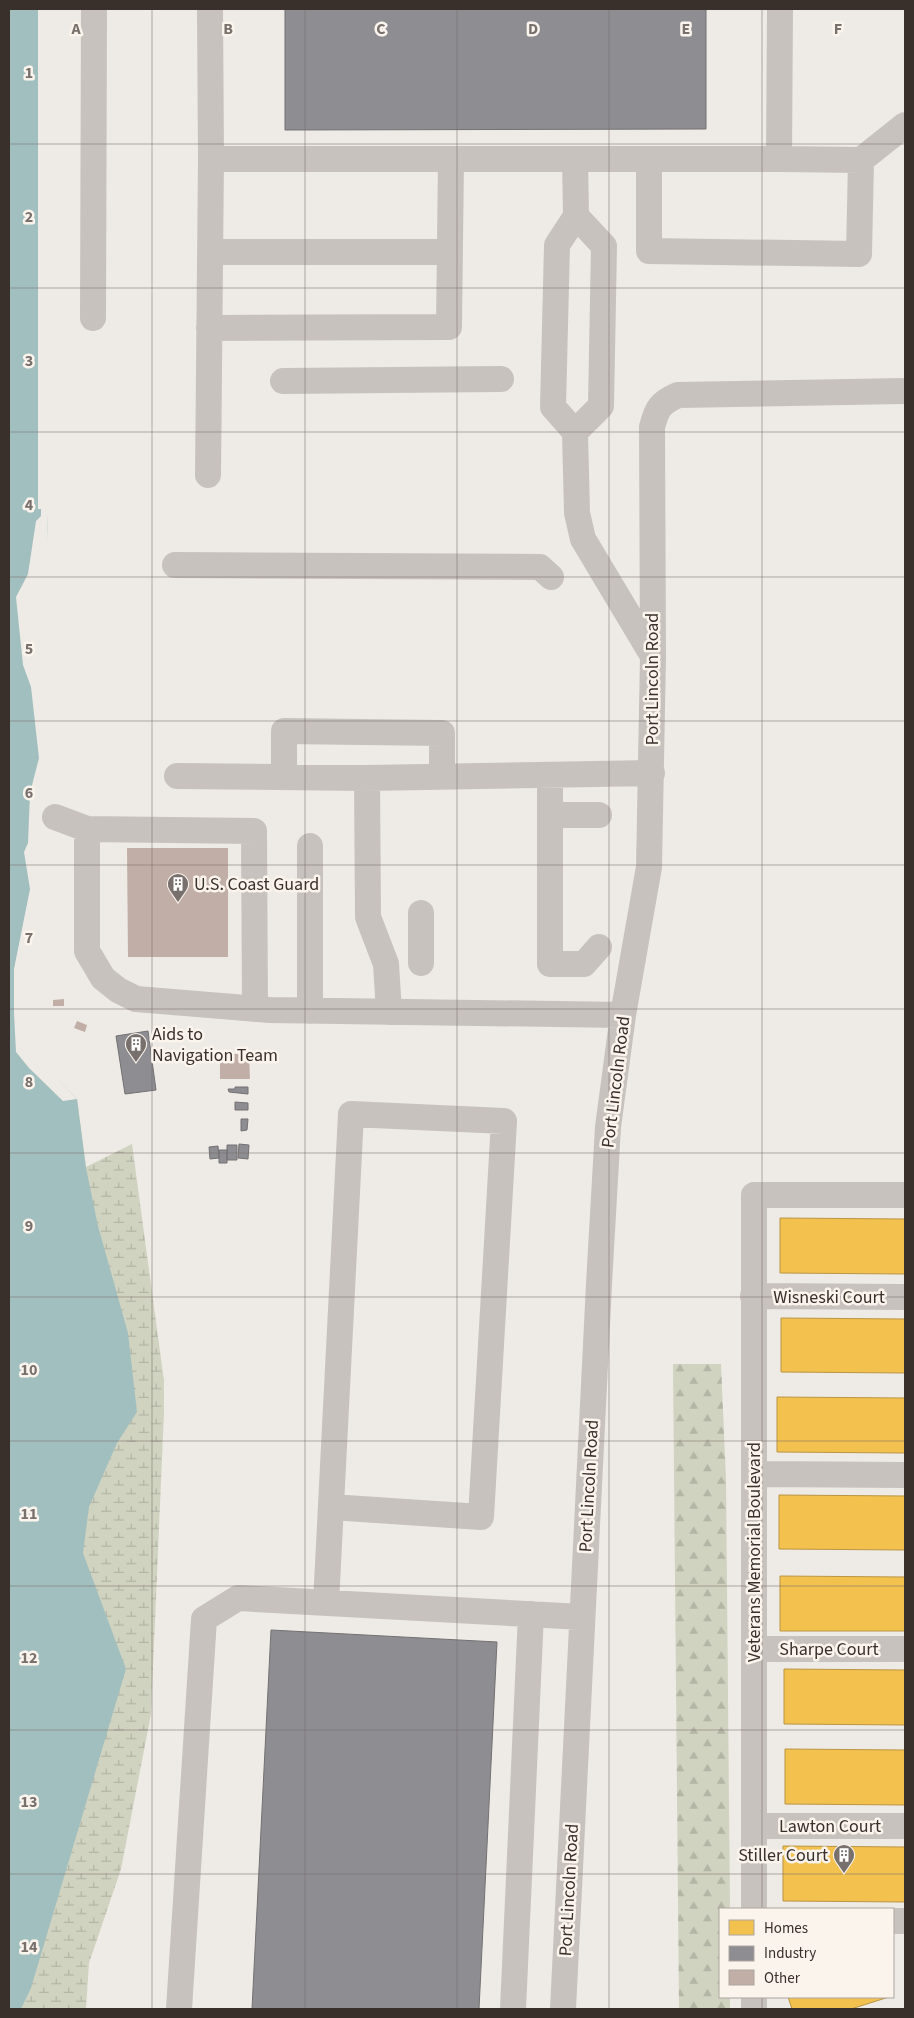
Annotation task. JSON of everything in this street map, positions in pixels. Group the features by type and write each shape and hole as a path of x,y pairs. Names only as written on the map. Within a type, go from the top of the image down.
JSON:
{"street":[{"path":"93,318 94,9"},
{"path":"208,475 211,159 210,9"},
{"path":"778,159 780,9"},
{"path":"211,159 861,160 905,125"},
{"path":"209,328 449,327 451,159"},
{"path":"576,159 576,216 557,245 554,407 575,432 577,513 582,539 653,656"},
{"path":"649,159 649,251 860,254 861,160"},
{"path":"575,432 601,406 604,246 576,216"},
{"path":"210,252 450,252"},
{"path":"283,381 502,379"},
{"name":"Port Lincoln Road","path":"564,2009 582,1617 608,1127 648,867 652,773 652,427 656,413 664,401 678,395 905,391"},
{"path":"174,565 540,567 551,577"},
{"path":"284,777 284,731 442,733 442,776"},
{"path":"177,776 367,778 652,773"},
{"path":"550,775 550,964 584,964 600,947"},
{"path":"367,778 368,917 386,964 388,1012"},
{"path":"550,816 599,815"},
{"path":"55,817 88,829 254,831 263,1010"},
{"path":"88,829 87,951 103,978 118,990 136,998 263,1010 624,1015"},
{"path":"310,846 310,1011"},
{"path":"421,913 421,963"},
{"path":"326,1603 351,1114 504,1121 481,1517 331,1507"},
{"name":"Veterans Memorial Boulevard","path":"754,1908 754,1195 905,1195"},
{"name":"Wisneski Court","path":"754,1296 905,1297"},
{"path":"754,1474 905,1474"},
{"path":"178,2009 204,1619 238,1598 582,1617"},
{"path":"513,2009 531,1614"},
{"name":"Sharpe Court","path":"754,1649 905,1649"},
{"name":"Lawton Court","path":"754,1826 905,1826"}],"green space":[{"path":"9,1018 16,1052 77,1099 86,1167 132,1144 164,1381 151,1714 121,1869 89,1963 86,2009 9,2009"},
{"path":"673,1364 721,1364 726,1480 730,1908 719,1908 719,1998 730,1998 730,2009 679,2009"}],"water":[{"path":"9,9 38,9 38,509 41,509 41,516 47,516 48,537 31,593 43,701 27,952 27,1049 77,1099 86,1168 98,1226 128,1333 137,1412 117,1443 89,1507 83,1553 126,1669 31,1988 21,2009 9,2009"}],"pier":[{"path":"41,516 47,516 48,537 46,552 33,593 45,701 47,760 34,932 29,953 30,1048 37,1054 37,1058 77,1099 63,1101 29,1068 16,1052 14,1013 14,969 30,889 24,852 28,843 30,793 39,758 31,687 23,665 16,597 28,574 36,521"}],"building: Homes":[{"path":"780,1218 905,1219 905,1274 780,1273"},
{"path":"781,1318 905,1319 905,1373 781,1372"},
{"path":"777,1397 905,1398 905,1453 777,1452"},
{"path":"779,1495 905,1496 905,1550 779,1549"},
{"path":"780,1576 905,1577 905,1631 780,1631"},
{"path":"784,1669 905,1670 905,1725 784,1724"},
{"path":"785,1749 905,1750 905,1805 785,1804"},
{"name":"Stiller Court","path":"783,1846 905,1847 905,1902 783,1901"},
{"path":"788,1998 886,1998 851,2009 792,2009"}],"building: Industry":[{"path":"285,9 706,9 706,129 285,130"},
{"name":"Aids to Navigation Team","path":"148,1031 156,1090 125,1094 116,1036"},
{"path":"235,1087 248,1087 248,1094 229,1092 228,1089 235,1089"},
{"path":"235,1102 248,1103 248,1110 235,1110"},
{"path":"241,1119 248,1119 247,1130 241,1131"},
{"path":"239,1144 249,1145 248,1159 238,1158"},
{"path":"227,1145 237,1145 237,1160 227,1160"},
{"path":"218,1146 219,1158 210,1159 209,1147"},
{"path":"219,1150 227,1150 227,1163 219,1163"},
{"path":"271,1630 497,1642 479,2009 252,2009"}],"building: Other":[{"name":"U.S. Coast Guard","path":"127,848 228,848 228,957 128,957"},
{"path":"64,999 64,1006 53,1006 53,1000"},
{"path":"77,1021 87,1025 85,1032 74,1028"},
{"path":"220,1054 249,1054 250,1079 220,1079"}],"place":[{"name":"U.S. Coast Guard","path":"178,903"},
{"name":"Aids to Navigation Team","path":"136,1063"},
{"name":"Stiller Court","path":"844,1874"}]}
